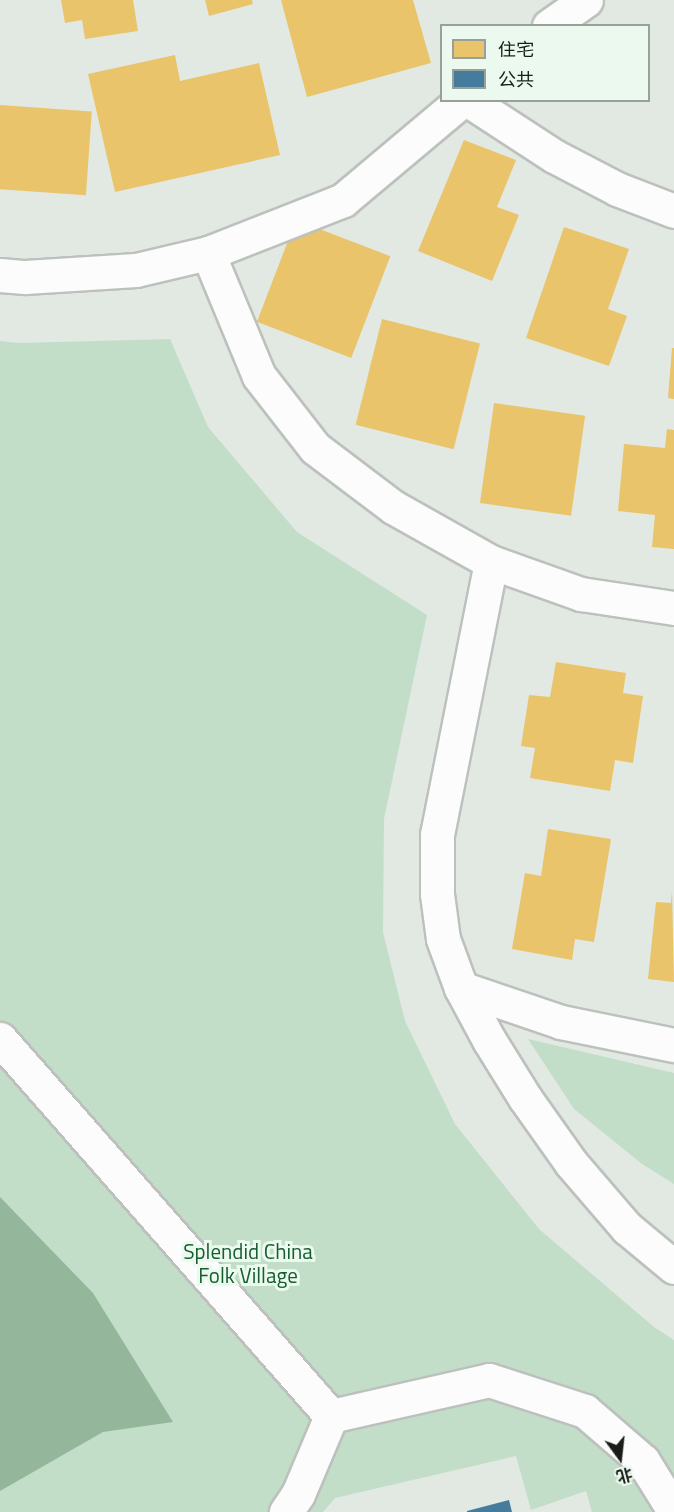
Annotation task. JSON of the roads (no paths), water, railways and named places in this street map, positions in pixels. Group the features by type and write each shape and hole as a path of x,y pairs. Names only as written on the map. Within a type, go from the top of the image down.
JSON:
{"street":[{"path":"552,24 586,0"},
{"path":"0,275 25,277 136,270 208,254 343,200 460,102"},
{"path":"471,102 554,156 616,189 674,211"},
{"path":"208,254 259,376 315,448 393,507 491,562 581,594 674,608"},
{"path":"491,562 437,834 437,894 443,939 461,988 525,1098 571,1163 627,1228 674,1267"},
{"path":"461,988 561,1022 674,1045"},
{"path":"0,1039 331,1416"},
{"path":"331,1416 489,1380 585,1411 643,1461 674,1511"},
{"path":"285,1512 298,1494 331,1416"}],"park label":[{"name":"Splendid China Folk Village","path":"248,1263"}]}
